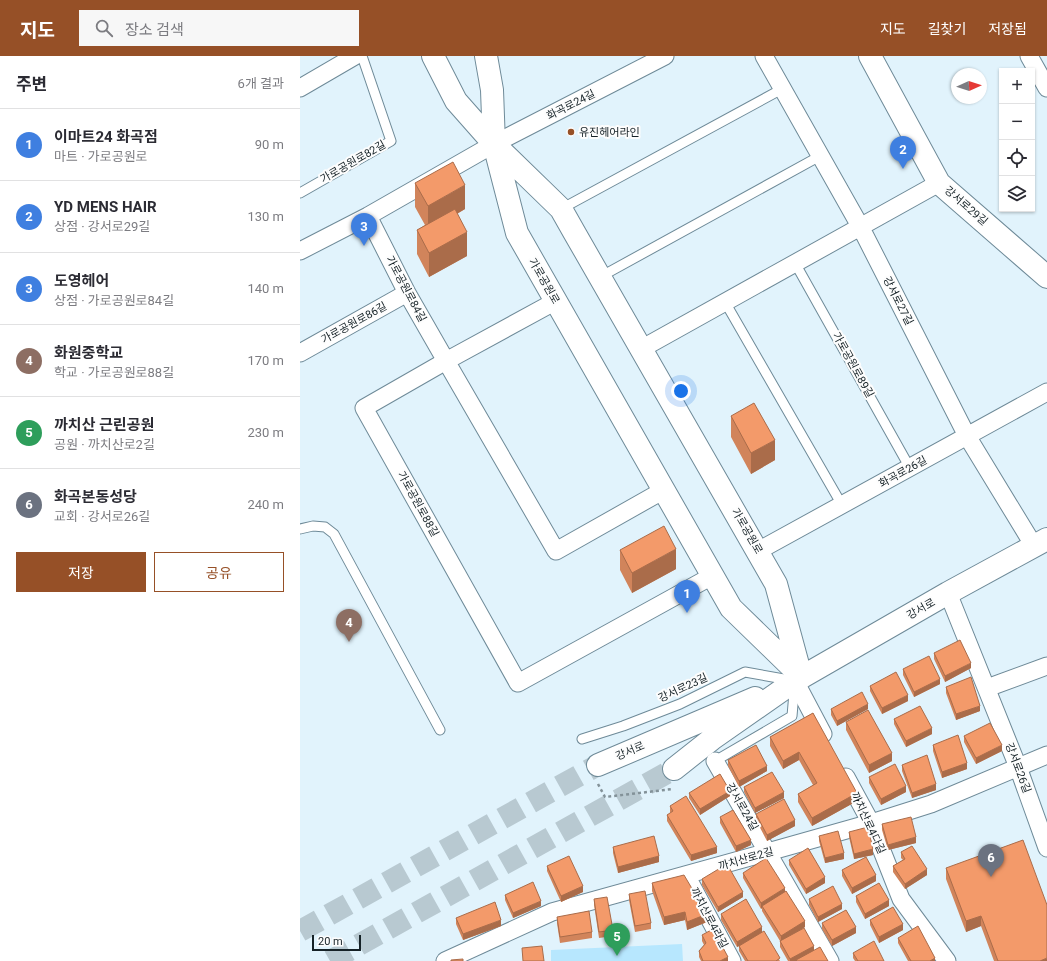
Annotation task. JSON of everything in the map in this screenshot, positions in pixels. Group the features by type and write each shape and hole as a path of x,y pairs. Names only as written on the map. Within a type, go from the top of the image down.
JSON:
{"main road":[{"name":"가로공원로","path":"433,56 456,101 494,144 561,209 776,584 798,679"},
{"name":"가로공원로","path":"486,56 492,90 494,144 517,233 731,608 798,679"},
{"name":"강서로29길","path":"870,56 939,183 1047,277"},
{"name":"강서로","path":"598,774 798,679 1040,542"},
{"name":"강서로","path":"676,777 712,739 798,679"}],"street":[{"path":"300,88 355,56"},
{"name":"화곡로24길","path":"494,144 646,61 665,56"},
{"name":"강서로27길","path":"764,56 860,226 967,436 1040,542"},
{"path":"1029,56 1047,88"},
{"path":"300,251 368,216 494,144"},
{"path":"641,349 939,183"},
{"name":"가로공원로84길","path":"368,216 407,293 446,361"},
{"name":"가로공원로86길","path":"300,353 407,293"},
{"name":"가로공원로88길","path":"556,300 364,408 518,683 712,576"},
{"path":"446,361 556,551 664,490"},
{"name":"화곡로26길","path":"758,551 1047,392"},
{"name":"강서로26길","path":"948,593 1018,767 1047,848"},
{"path":"987,688 1047,666"},
{"name":"까치산로4다길","path":"798,679 835,755 871,823 901,899 947,961"},
{"name":"까치산로2길","path":"445,961 552,912 871,823 931,804 1047,755"},
{"name":"강서로24길","path":"715,761 830,961"},
{"name":"까치산로4라길","path":"686,875 732,961"}],"lane":[{"name":"가로공원로82길","path":"300,193 391,141 362,56"},
{"path":"561,209 782,89"},
{"path":"600,277 820,156"},
{"name":"가로공원로89길","path":"795,263 910,468"},
{"path":"725,302 842,505"},
{"path":"300,529 313,526 325,527 334,534 440,730"},
{"name":"강서로23길","path":"582,738 624,726 680,704 745,672 798,679"},
{"name":"강서로24길","path":"715,761 792,716 798,679"}],"path":[{"path":"598,774 605,796 672,789 676,777"}],"shaded area":[{"path":"682,944 683,961 551,961 551,950"}],"building":[{"path":"453,162 465,185 428,206 415,183"},
{"path":"455,209 467,232 429,253 417,230"},
{"path":"754,403 775,440 751,453 731,416"},
{"path":"664,526 676,549 632,573 620,550"},
{"path":"960,640 971,663 945,676 934,653"},
{"path":"929,656 940,679 914,692 903,669"},
{"path":"896,672 908,695 882,708 870,686"},
{"path":"971,677 980,706 956,714 946,687"},
{"path":"862,692 868,704 837,721 831,709"},
{"path":"920,706 932,728 906,741 894,719"},
{"path":"868,710 892,753 869,765 846,722"},
{"path":"813,713 857,793 812,818 798,794 817,783 799,752 783,761 770,737"},
{"path":"990,723 1002,745 976,758 964,736"},
{"path":"958,735 967,763 942,772 933,745"},
{"path":"756,745 767,766 739,781 728,760"},
{"path":"927,755 936,784 912,793 902,765"},
{"path":"895,764 906,786 881,799 869,777"},
{"path":"772,772 784,792 755,808 744,787"},
{"path":"720,774 730,791 700,809 689,793"},
{"path":"686,796 717,847 691,855 667,815 673,811 670,806"},
{"path":"784,799 795,820 767,835 756,814"},
{"path":"733,810 751,840 736,846 720,817"},
{"path":"911,817 916,837 888,845 882,824"},
{"path":"868,827 873,849 854,854 849,832"},
{"path":"838,831 844,853 825,858 819,836"},
{"path":"654,836 659,856 618,867 613,847"},
{"path":"1023,840 1047,905 1047,958 1040,961 998,961 981,916 966,921 946,868"},
{"path":"912,846 927,869 905,884 893,866 905,859 901,852"},
{"path":"808,848 825,877 806,889 789,860"},
{"path":"569,856 583,886 561,896 547,866"},
{"path":"866,857 876,875 852,888 842,870"},
{"path":"766,858 785,888 761,903 743,873"},
{"path":"727,864 743,892 718,907 702,879"},
{"path":"684,875 707,914 687,922 685,912 664,917 652,883"},
{"path":"533,882 541,901 513,913 505,895"},
{"path":"879,883 889,900 865,914 856,896"},
{"path":"833,886 842,904 818,917 809,899"},
{"path":"645,891 651,923 635,926 629,894"},
{"path":"786,891 805,921 781,936 762,906"},
{"path":"607,897 613,930 599,932 594,899"},
{"path":"746,899 762,927 737,942 721,914"},
{"path":"495,902 501,920 463,934 456,918"},
{"path":"893,907 903,924 879,937 870,920"},
{"path":"846,910 856,927 832,940 822,923"},
{"path":"589,911 592,932 560,937 557,917"},
{"path":"918,926 935,958 930,961 911,961 898,938"},
{"path":"804,928 814,946 790,959 780,941"},
{"path":"713,929 728,957 720,961 703,961 699,951 706,943 702,935"},
{"path":"764,931 780,958 776,961 748,961 739,946"},
{"path":"874,941 884,961 858,961 853,953"},
{"path":"542,946 544,961 523,961 522,948"},
{"path":"820,947 828,961 796,960"},
{"path":"463,959 463,961 451,961 451,960"}],"tunnel":[{"path":"300,931 598,765"},
{"path":"330,961 674,769"}],"place":[{"name":"유진헤어라인","path":"571,132"},
{"name":"YD MENS HAIR","path":"903,169"},
{"name":"도영헤어","path":"364,246"},
{"name":"이마트24 화곡점","path":"687,613"},
{"name":"화원중학교","path":"349,642"},
{"name":"화곡본동성당","path":"991,877"},
{"name":"까치산 근린공원","path":"617,956"}]}
